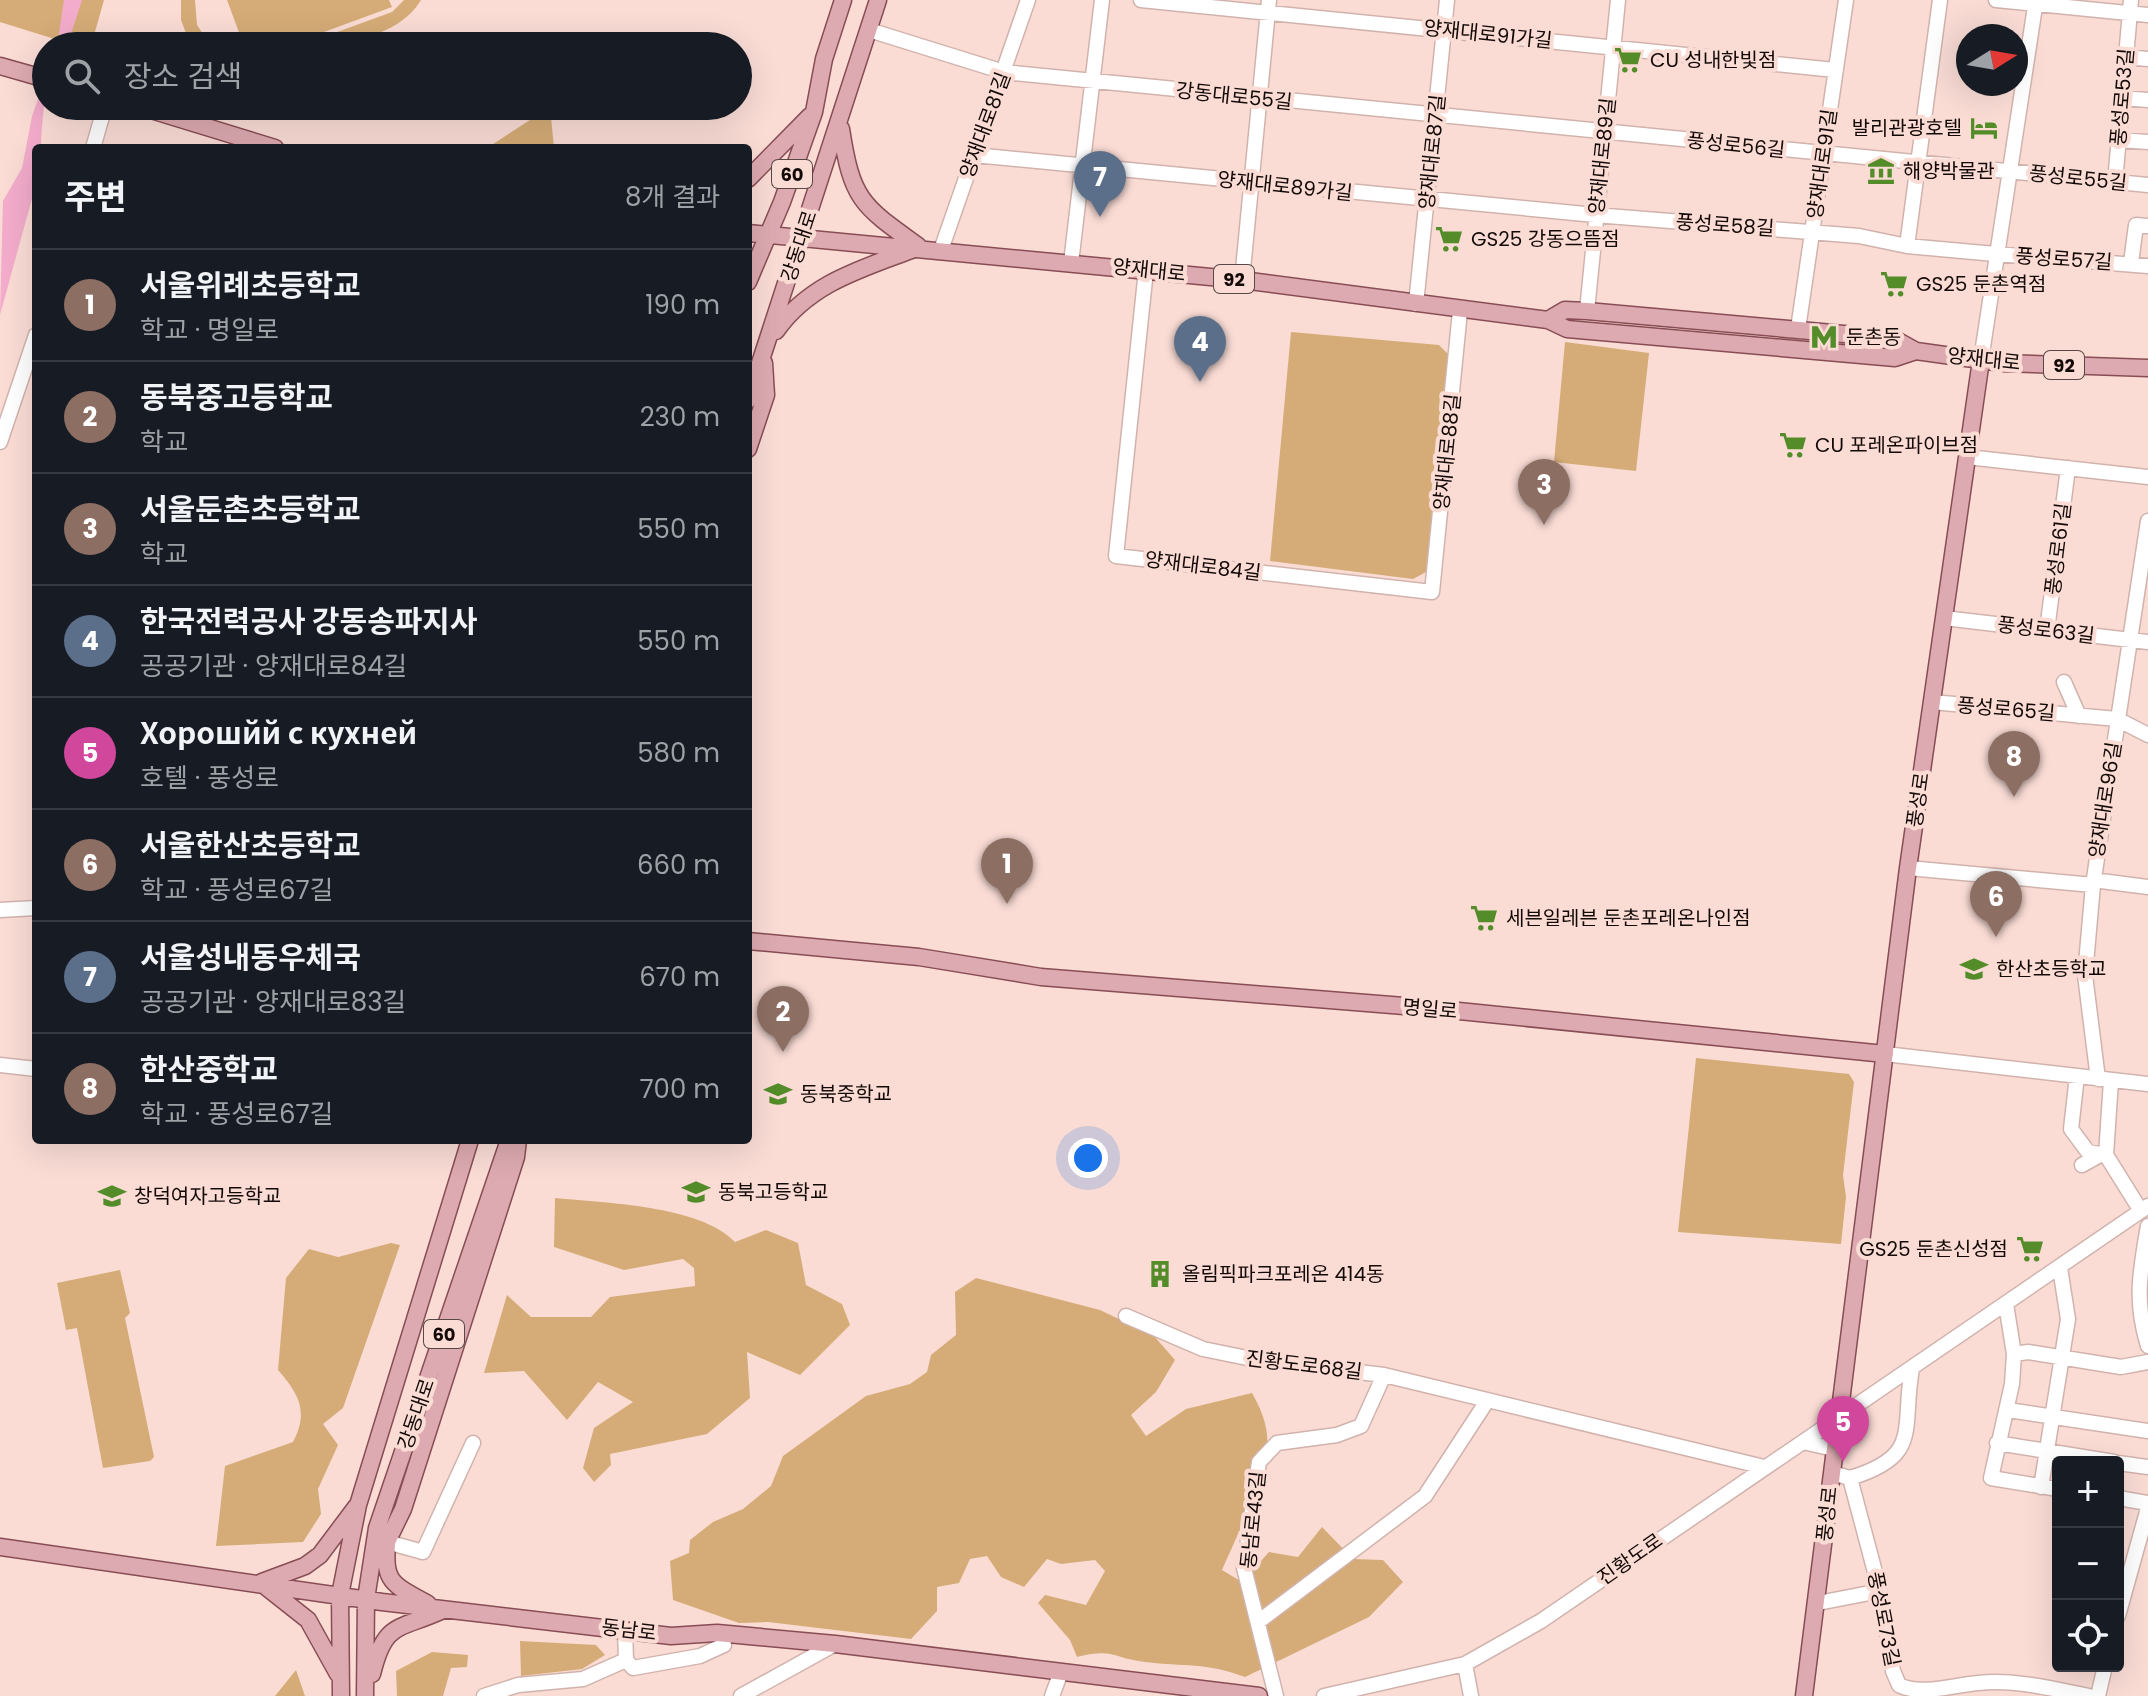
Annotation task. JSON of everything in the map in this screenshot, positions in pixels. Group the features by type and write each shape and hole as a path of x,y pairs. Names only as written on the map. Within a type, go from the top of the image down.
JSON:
{"main road":[{"name":"강동대로","path":"752,272 814,112 824,59 843,0"},
{"name":"강동대로","path":"752,387 878,0"},
{"path":"0,66 32,75"},
{"path":"752,175 814,112"},
{"path":"184,120 262,144"},
{"path":"840,123 853,187 864,204 919,247"},
{"name":"양재대로","path":"752,233 1242,280 1460,311 1548,320 1567,329 1895,358 1916,351"},
{"path":"752,437 766,395 763,353 794,306 822,286 919,247"},
{"name":"양재대로","path":"1548,320 1565,310 1587,311 1898,341 1916,351 1981,360 2148,368"},
{"name":"풍성로","path":"1804,1696 1818,1603 1836,1421 1908,868 1981,360"},
{"name":"명일로","path":"752,941 919,957 1041,977 1434,1008 1885,1054"},
{"name":"강동대로","path":"341,1696 340,1595 358,1505 469,1144"},
{"name":"강동대로","path":"366,1696 366,1599 377,1528 509,1144"},
{"path":"387,1542 403,1509 516,1157 511,1144"},
{"path":"394,1479 387,1573 393,1584 440,1608"},
{"path":"260,1583 305,1566 320,1555 358,1505"},
{"name":"동남로","path":"0,1547 366,1599 671,1636 717,1633 835,1644 1259,1696"},
{"path":"260,1583 308,1620 340,1677"},
{"path":"366,1696 376,1653 389,1633 440,1608"}],"street":[{"name":"양재대로81길","path":"941,250 1028,0"},
{"path":"1071,263 1102,0"},
{"name":"양재대로91가길","path":"1141,0 1269,6 1444,30 1835,70"},
{"name":"양재대로87길","path":"1416,304 1447,0"},
{"name":"양재대로89길","path":"1587,311 1618,0"},
{"name":"양재대로91길","path":"1798,329 1846,0"},
{"path":"1907,246 1940,0"},
{"path":"1996,0 2130,6 2148,15"},
{"name":"풍성로","path":"1981,360 2035,2"},
{"path":"1242,280 1269,6"},
{"name":"풍성로53길","path":"2115,182 2130,6"},
{"name":"강동대로55길","path":"869,30 1004,72 1604,132"},
{"path":"2126,57 2148,59"},
{"path":"2122,98 2148,100"},
{"path":"94,144 101,120"},
{"name":"풍성로56길","path":"1604,132 2008,170"},
{"path":"2119,140 2148,142"},
{"name":"양재대로89가길","path":"974,155 1595,215"},
{"name":"풍성로55길","path":"2008,170 2148,185"},
{"name":"풍성로58길","path":"1595,215 1859,236 1907,246 1997,254"},
{"name":"풍성로57길","path":"2131,263 2142,226"},
{"name":"풍성로57길","path":"1997,254 2148,266"},
{"name":"양재대로84길","path":"1146,270 1116,556 1432,592"},
{"name":"양재대로88길","path":"1432,592 1460,311"},
{"path":"0,442 32,347"},
{"path":"1967,457 2148,477"},
{"name":"풍성로61길","path":"2047,630 2068,468"},
{"name":"양재대로96길","path":"2104,1080 2085,975 2093,882 2148,521"},
{"name":"풍성로63길","path":"1944,618 2148,642"},
{"name":"풍성로65길","path":"2064,682 2079,716"},
{"name":"풍성로65길","path":"1932,702 2117,719 2148,735"},
{"path":"1908,868 2148,887"},
{"path":"0,910 32,908"},
{"name":"명일로","path":"1885,1054 2148,1084"},
{"path":"0,1065 32,1069"},
{"path":"2077,1076 2071,1129 2088,1152 2103,1155 2146,1208"},
{"path":"2103,1155 2104,1080"},
{"path":"2082,1165 2103,1155"},
{"name":"진황도로","path":"1324,1696 1465,1664 1541,1621 2146,1208"},
{"path":"2148,1226 2138,1280 2138,1310 2148,1346"},
{"path":"2041,1487 2068,1319 2060,1268"},
{"path":"2006,1304 2014,1354 2008,1410 1997,1443 1991,1478 2052,1488"},
{"name":"진황도로68길","path":"1126,1316 1203,1349 1262,1361 1384,1375 1764,1467"},
{"path":"2014,1354 2028,1352 2121,1367 2148,1362"},
{"path":"1832,1473 1850,1478 1873,1469 1901,1451 1906,1439 1907,1398 1912,1369"},
{"name":"동남로43길","path":"1276,1696 1244,1568 1259,1462 1277,1443 1337,1435 1361,1426 1384,1375"},
{"path":"1258,1622 1425,1496 1487,1401"},
{"path":"2008,1410 2148,1431"},
{"path":"1803,1442 1834,1449"},
{"path":"387,1542 423,1552 473,1443"},
{"path":"1997,1443 2075,1456"},
{"path":"2124,1463 2148,1467"},
{"name":"풍성로73길","path":"1850,1478 1880,1591 1893,1671 1905,1690 1922,1692 1979,1683 2019,1683 2089,1696"},
{"path":"2123,1600 2148,1505 2124,1499"},
{"path":"1818,1603 1880,1591"},
{"path":"625,1629 626,1660 633,1668 700,1656 724,1645"},
{"path":"741,1696 835,1644"},
{"path":"484,1696 518,1685 583,1679 626,1660"},
{"path":"1465,1664 1471,1696"},
{"path":"1052,1696 1061,1672"},
{"path":"2098,1696 2104,1672"}],"shaded area":[{"path":"0,0 104,0 95,32 32,32 0,22"},
{"path":"64,0 82,0 72,32 59,32"},
{"path":"181,0 195,0 197,25 202,32 186,32 181,20"},
{"path":"227,0 389,0 392,7 324,32 239,32"},
{"path":"404,0 421,0 411,13 383,31 337,32 392,12"},
{"path":"32,116 32,120 43,120 41,144 32,144 32,199 0,315 3,201 22,168"},
{"path":"530,120 551,120 554,144 493,144"},
{"path":"1291,332 1439,345 1448,354 1426,572 1413,579 1270,561"},
{"path":"1565,342 1649,353 1636,471 1554,462"},
{"path":"1696,1058 1849,1074 1854,1082 1843,1175 1846,1197 1841,1244 1678,1232"},
{"path":"555,1198 624,1204 676,1213 699,1220 735,1242 766,1230 798,1243 806,1285 842,1304 850,1325 800,1375 747,1352 750,1398 707,1434 610,1454 611,1465 594,1482 583,1468 594,1428 633,1402 598,1382 567,1420 524,1371 484,1373 507,1295 531,1317 591,1317 610,1297 695,1286 694,1268 683,1259 624,1270 554,1247"},
{"path":"391,1243 400,1245 343,1408 323,1424 338,1445 318,1489 321,1514 303,1542 216,1546 225,1466 293,1442 298,1431 299,1404 278,1370 286,1278 309,1249 338,1257"},
{"path":"120,1270 130,1313 125,1318 154,1457 150,1461 103,1468 77,1328 66,1330 57,1283"},
{"path":"976,1278 1100,1310 1154,1336 1175,1360 1156,1392 1131,1415 1146,1436 1186,1409 1252,1393 1266,1425 1265,1461 1249,1509 1222,1570 1242,1582 1269,1552 1298,1557 1322,1527 1353,1559 1383,1560 1403,1582 1369,1617 1245,1677 1206,1667 1145,1662 1106,1654 1077,1657 1070,1640 1038,1603 1045,1595 1086,1605 1105,1571 1095,1560 1061,1564 1047,1559 1024,1587 1001,1577 987,1556 970,1559 959,1583 937,1587 937,1611 911,1639 768,1622 739,1623 673,1600 670,1561 689,1553 690,1540 713,1522 743,1509 771,1486 783,1456 866,1396 910,1384 927,1372 931,1355 956,1335 955,1292"},
{"path":"520,1641 596,1645 605,1655 582,1669 521,1676"},
{"path":"432,1652 468,1655 467,1667 451,1668 443,1696 397,1696 396,1671"},
{"path":"296,1670 305,1696 275,1696"}],"place":[{"name":"CU 성내한빛점","path":"1628,60"},
{"name":"발리관광호텔","path":"1984,128"},
{"name":"해양박물관","path":"1881,171"},
{"name":"서울성내동우체국","path":"1100,217"},
{"name":"GS25 강동으뜸점","path":"1449,239"},
{"name":"GS25 둔촌역점","path":"1894,284"},
{"name":"둔촌동","path":"1824,337"},
{"name":"한국전력공사 강동송파지사","path":"1200,382"},
{"name":"CU 포레온파이브점","path":"1793,445"},
{"name":"서울둔촌초등학교","path":"1544,525"},
{"name":"한산중학교","path":"2014,797"},
{"name":"서울위례초등학교","path":"1007,904"},
{"name":"세븐일레븐 둔촌포레온나인점","path":"1484,918"},
{"name":"서울한산초등학교","path":"1996,937"},
{"name":"한산초등학교","path":"1974,969"},
{"name":"동북중고등학교","path":"783,1052"},
{"name":"동북중학교","path":"778,1094"},
{"name":"동북고등학교","path":"696,1192"},
{"name":"창덕여자고등학교","path":"112,1196"},
{"name":"GS25 둔촌신성점","path":"2030,1249"},
{"name":"올림픽파크포레온 414동","path":"1160,1274"},
{"name":"Хорошйй с кухней","path":"1843,1462"}]}
